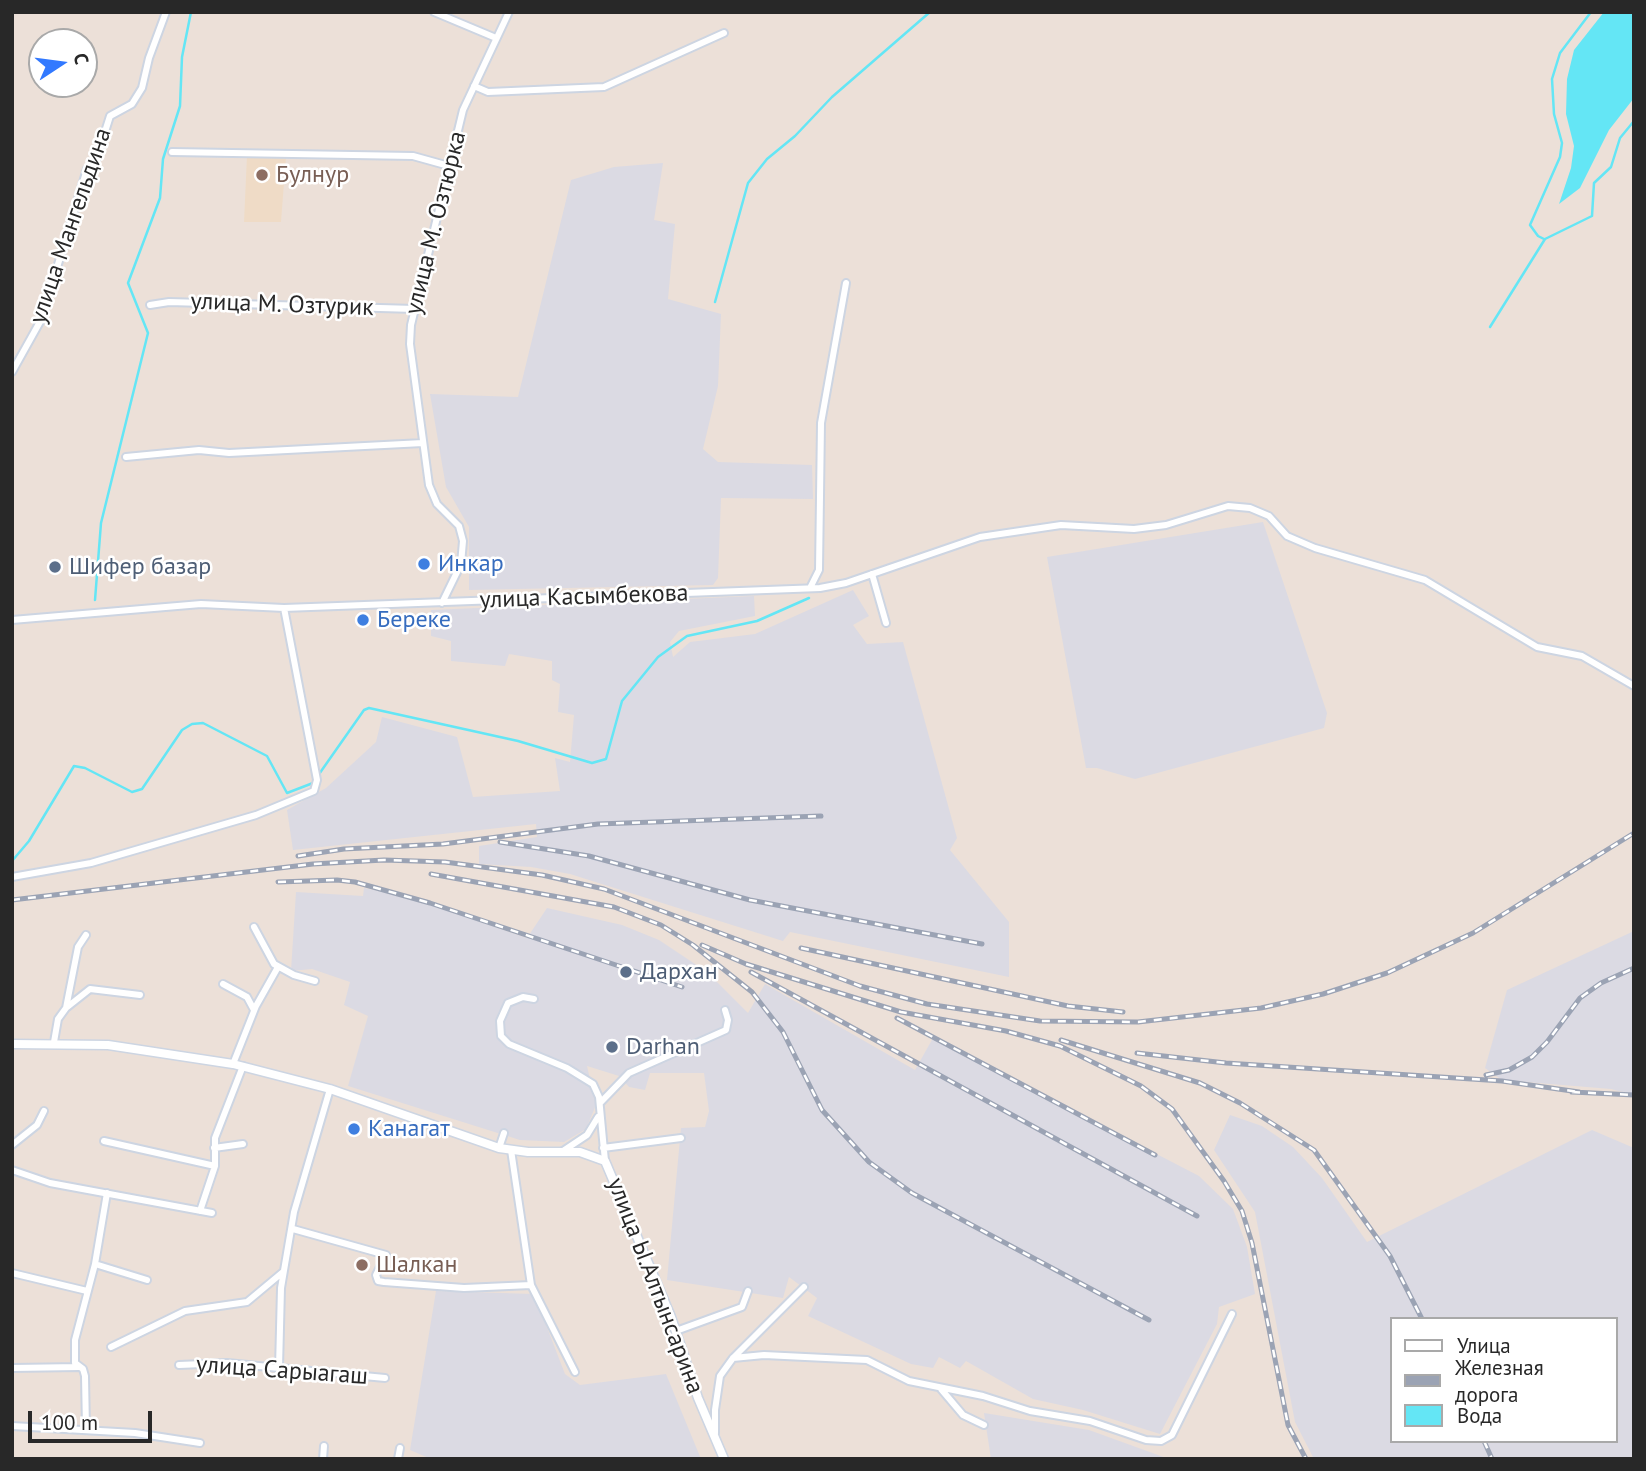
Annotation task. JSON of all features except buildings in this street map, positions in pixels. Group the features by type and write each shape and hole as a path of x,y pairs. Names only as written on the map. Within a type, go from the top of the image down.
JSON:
{"street":[{"name":"улица Мангельдина","path":"12,372 41,320 87,169 96,160 110,116 132,104 142,88 149,58 166,12"},
{"path":"434,12 496,38"},
{"name":"улица М. Озтюрка","path":"442,603 461,564 463,541 459,526 437,504 429,485 410,344 415,309 463,110 509,12"},
{"path":"474,86 488,92 604,87 724,33"},
{"path":"172,152 413,156 449,166"},
{"path":"810,588 819,570 821,423 846,283"},
{"name":"улица М. Озтурик","path":"150,305 169,302 415,309"},
{"path":"126,457 198,450 229,453 423,443"},
{"name":"улица Касымбекова","path":"12,620 201,604 284,608 820,588 872,574 980,537 1061,525 1134,529 1166,525 1228,506 1250,508 1269,516 1287,536 1315,548 1425,580 1536,647 1582,656 1634,686"},
{"path":"872,574 886,623"},
{"path":"12,877 91,863 256,815 314,790 317,780 284,608"},
{"path":"254,927 271,961 278,967 316,981"},
{"path":"66,1008 75,957 86,935"},
{"path":"233,1064 254,1010 278,967"},
{"path":"223,984 247,997 254,1010"},
{"path":"54,1042 58,1020 66,1008 90,989 140,995"},
{"path":"534,999 523,997 508,1003 500,1021 501,1036 509,1044 528,1054 586,1078 596,1089 606,1161"},
{"path":"600,1103 629,1073 726,1030 728,1020 725,1010"},
{"name":"улица Ы.Алтынсарина","path":"12,1044 54,1042 134,1048 233,1064 330,1089 499,1147 511,1150 587,1153 606,1161 676,1331 724,1459"},
{"path":"200,1211 215,1166 215,1138 243,1066"},
{"path":"279,1368 283,1272 294,1212 330,1089"},
{"path":"12,1145 37,1125 44,1111"},
{"path":"563,1151 592,1130 599,1113"},
{"path":"499,1147 504,1133"},
{"path":"603,1148 681,1138"},
{"path":"104,1141 215,1166"},
{"path":"214,1148 243,1144"},
{"path":"511,1150 531,1285 575,1372"},
{"path":"12,1170 50,1182 212,1213"},
{"path":"86,1429 85,1376 75,1363 75,1340 94,1264 107,1194"},
{"path":"293,1229 386,1255 376,1276 378,1281 464,1288 531,1285"},
{"path":"94,1264 147,1280"},
{"path":"111,1348 185,1311 247,1302 283,1272"},
{"path":"12,1273 87,1290"},
{"path":"716,1443 716,1395 720,1376 733,1358 804,1287"},
{"path":"676,1331 742,1307 748,1292"},
{"path":"733,1358 764,1355 867,1360 909,1381 983,1396 1030,1411 1090,1421 1146,1440 1161,1441 1172,1435 1232,1314"},
{"name":"улица Сарыагаш","path":"179,1366 227,1363 385,1378"},
{"path":"12,1368 79,1367"},
{"path":"941,1389 963,1415 984,1425"},
{"path":"12,1426 135,1433 200,1443"},
{"path":"323,1459 324,1446"},
{"path":"398,1459 400,1448"}],"shaded area":[{"path":"247,155 286,157 281,222 244,222"},
{"path":"663,163 654,220 675,224 668,299 721,314 718,386 703,449 718,462 812,465 813,499 721,498 718,578 713,585 469,590 469,527 446,487 430,394 518,397 571,180 614,167"},
{"path":"1263,522 1327,713 1324,728 1135,779 1097,768 1086,768 1047,557"},
{"path":"853,590 869,616 853,625 867,644 903,642 957,838 950,850 1009,922 1009,977 790,932 783,941 570,874 531,867 479,864 479,846 537,837 536,824 293,850 287,810 326,788 376,742 382,717 457,737 473,797 560,791 555,758 570,762 574,715 558,712 560,684 552,680 552,661 509,654 505,666 451,661 451,641 431,636 431,610 754,596 755,616 679,631 670,642 673,657 690,642 755,634"},
{"path":"364,888 406,896 527,938 547,908 622,925 659,940 707,972 748,1013 765,984 915,1070 933,1038 1199,1176 1233,1209 1247,1247 1255,1294 1219,1307 1217,1324 1160,1434 1083,1410 1033,1399 966,1361 960,1368 939,1357 933,1368 911,1364 808,1316 817,1298 789,1277 783,1298 667,1280 681,1128 705,1127 709,1111 704,1073 650,1073 645,1090 629,1087 619,1076 587,1066 596,1105 586,1129 564,1142 520,1140 348,1086 368,1016 344,1005 350,982 312,969 291,971 296,892 363,896"},
{"path":"1634,931 1634,1095 1611,1089 1502,1080 1485,1068 1507,990"},
{"path":"1230,1115 1262,1126 1293,1147 1322,1178 1367,1242 1592,1130 1634,1148 1634,1459 1314,1459 1295,1422 1255,1212 1214,1150"},
{"path":"436,1291 534,1294 565,1374 580,1385 666,1374 701,1459 431,1459 410,1450"},
{"path":"984,1413 1089,1430 1169,1459 991,1459"}],"water":[{"path":"1604,12 1634,12 1634,98 1609,130 1580,188 1559,204 1571,168 1574,146 1566,114 1567,79 1574,50"}],"waterway":[{"path":"95,600 101,523 148,333 128,283 160,198 163,159 180,106 182,57 191,12"},
{"path":"715,302 748,183 767,159 795,136 832,97 930,12"},
{"path":"1544,239 1538,236 1530,225 1560,157 1562,143 1554,114 1552,79 1560,53 1591,12"},
{"path":"1490,327 1545,239 1592,216 1594,183 1611,167 1620,138 1634,121"},
{"path":"317,777 364,710 369,708 518,741 592,763 606,759 622,701 658,657 687,636 757,621 809,598"},
{"path":"12,861 29,841 74,766 85,768 132,792 142,789 182,730 192,724 203,723 267,756 287,793 313,783"}],"railway":[{"path":"298,856 344,849 443,844 598,824 821,816"},
{"path":"12,900 313,864 384,860 445,862 542,875 604,889 860,986 927,1004 1040,1021 1138,1022 1261,1008 1323,994 1387,973 1473,933 1634,833"},
{"path":"500,842 589,856 750,900 982,944"},
{"path":"431,874 614,907 661,925 693,945 752,992 783,1032 822,1110 869,1162 912,1193 1149,1320"},
{"path":"278,882 355,882 430,903 682,987"},
{"path":"702,945 746,964 901,1012 1006,1031 1060,1046 1141,1086 1172,1109 1224,1181 1242,1211 1252,1243 1288,1425 1306,1459"},
{"path":"801,948 1068,1006 1123,1012"},
{"path":"1486,1075 1509,1070 1532,1057 1547,1042 1580,998 1601,983 1634,968"},
{"path":"751,972 1197,1216"},
{"path":"897,1018 1155,1155"},
{"path":"1061,1040 1200,1083 1240,1103 1314,1150 1390,1256 1421,1317"},
{"path":"1137,1053 1226,1063 1502,1081 1579,1092"},
{"path":"1572,1092 1634,1095"},
{"path":"1485,1443 1492,1459"}],"place":[{"name":"Булнур","path":"262,175"},
{"name":"Инкар","path":"424,564"},
{"name":"Шифер базар","path":"55,567"},
{"name":"Береке","path":"363,620"},
{"name":"Дархан","path":"626,972"},
{"name":"Darhan","path":"612,1047"},
{"name":"Канагат","path":"354,1129"},
{"name":"Шалкан","path":"362,1265"}]}
